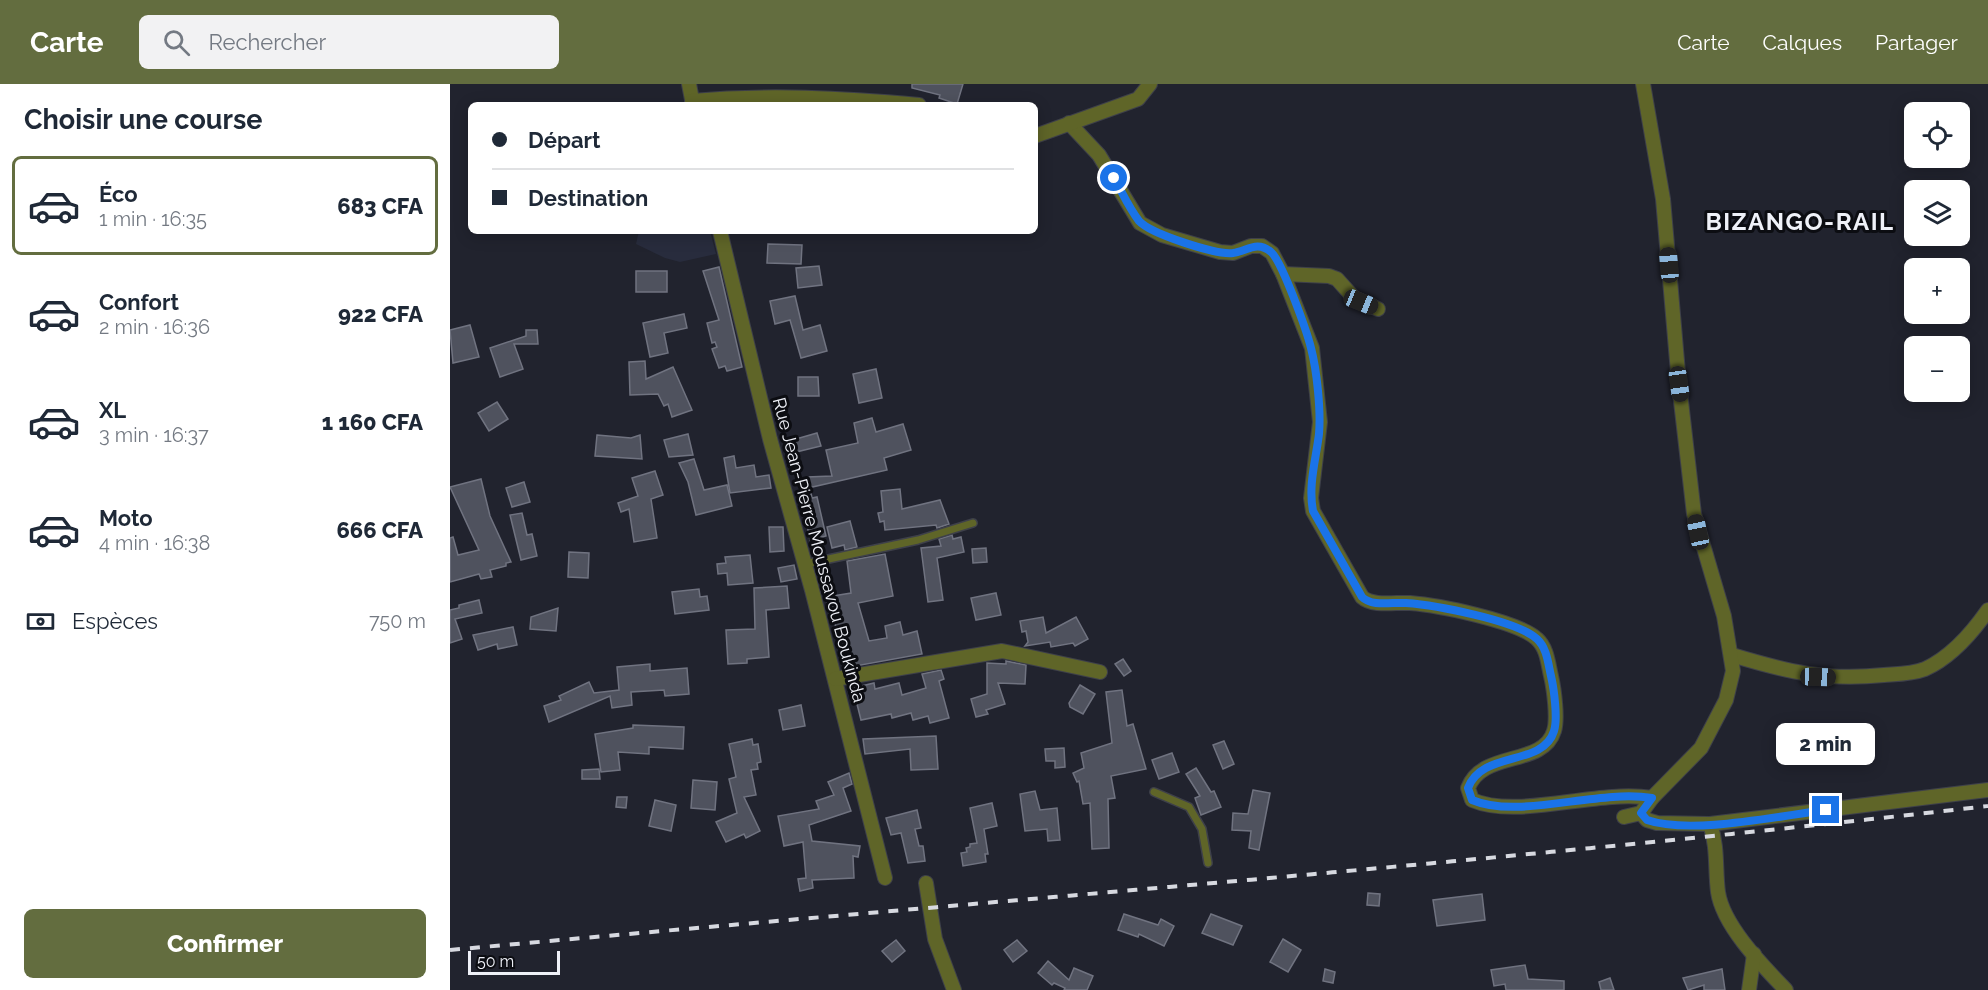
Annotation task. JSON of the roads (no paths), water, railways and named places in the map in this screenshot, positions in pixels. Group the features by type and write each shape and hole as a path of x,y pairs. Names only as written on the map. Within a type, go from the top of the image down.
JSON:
{"street":[{"path":"689,84 692,102"},
{"path":"1038,135 1138,99 1149,84"},
{"path":"1624,817 1641,813 1652,798 1692,759 1706,740 1731,685 1732,655 1716,587 1694,514 1679,384 1663,199 1643,84"},
{"path":"702,102 763,96 888,102"},
{"path":"1069,123 1099,155 1140,222 1162,235 1220,252 1233,253 1251,246 1262,246 1272,253 1283,274 1312,348 1320,422 1311,498 1313,511 1362,597 1372,603 1415,604 1467,613 1529,633 1538,640 1546,653 1554,689 1554,730 1545,744 1536,750 1480,770 1471,778 1468,788 1472,800 1498,807 1617,795 1652,798"},
{"name":"Rue Jean-Pierre Moussavou Boukinda","path":"721,234 763,413 805,564 885,878"},
{"path":"1283,274 1329,276 1337,279 1354,298 1378,309"},
{"path":"1732,655 1791,673 1818,677 1845,678 1910,673 1924,669 1950,652 1976,628 1988,610"},
{"path":"835,679 1002,651 1100,672"},
{"path":"1641,813 1647,820 1657,824 1710,824 1988,790"},
{"path":"1710,824 1716,848 1718,894 1725,912 1754,954 1786,990"},
{"path":"926,883 935,939 954,990"},
{"path":"1749,990 1754,954"}],"lane":[{"path":"805,564 918,540 973,523"},
{"path":"1154,792 1190,807 1202,829 1208,863"}],"railway":[{"path":"450,950 1412,865 1988,806"}],"district":[{"name":"BIZANGO-RAIL","path":"1800,222"}]}
